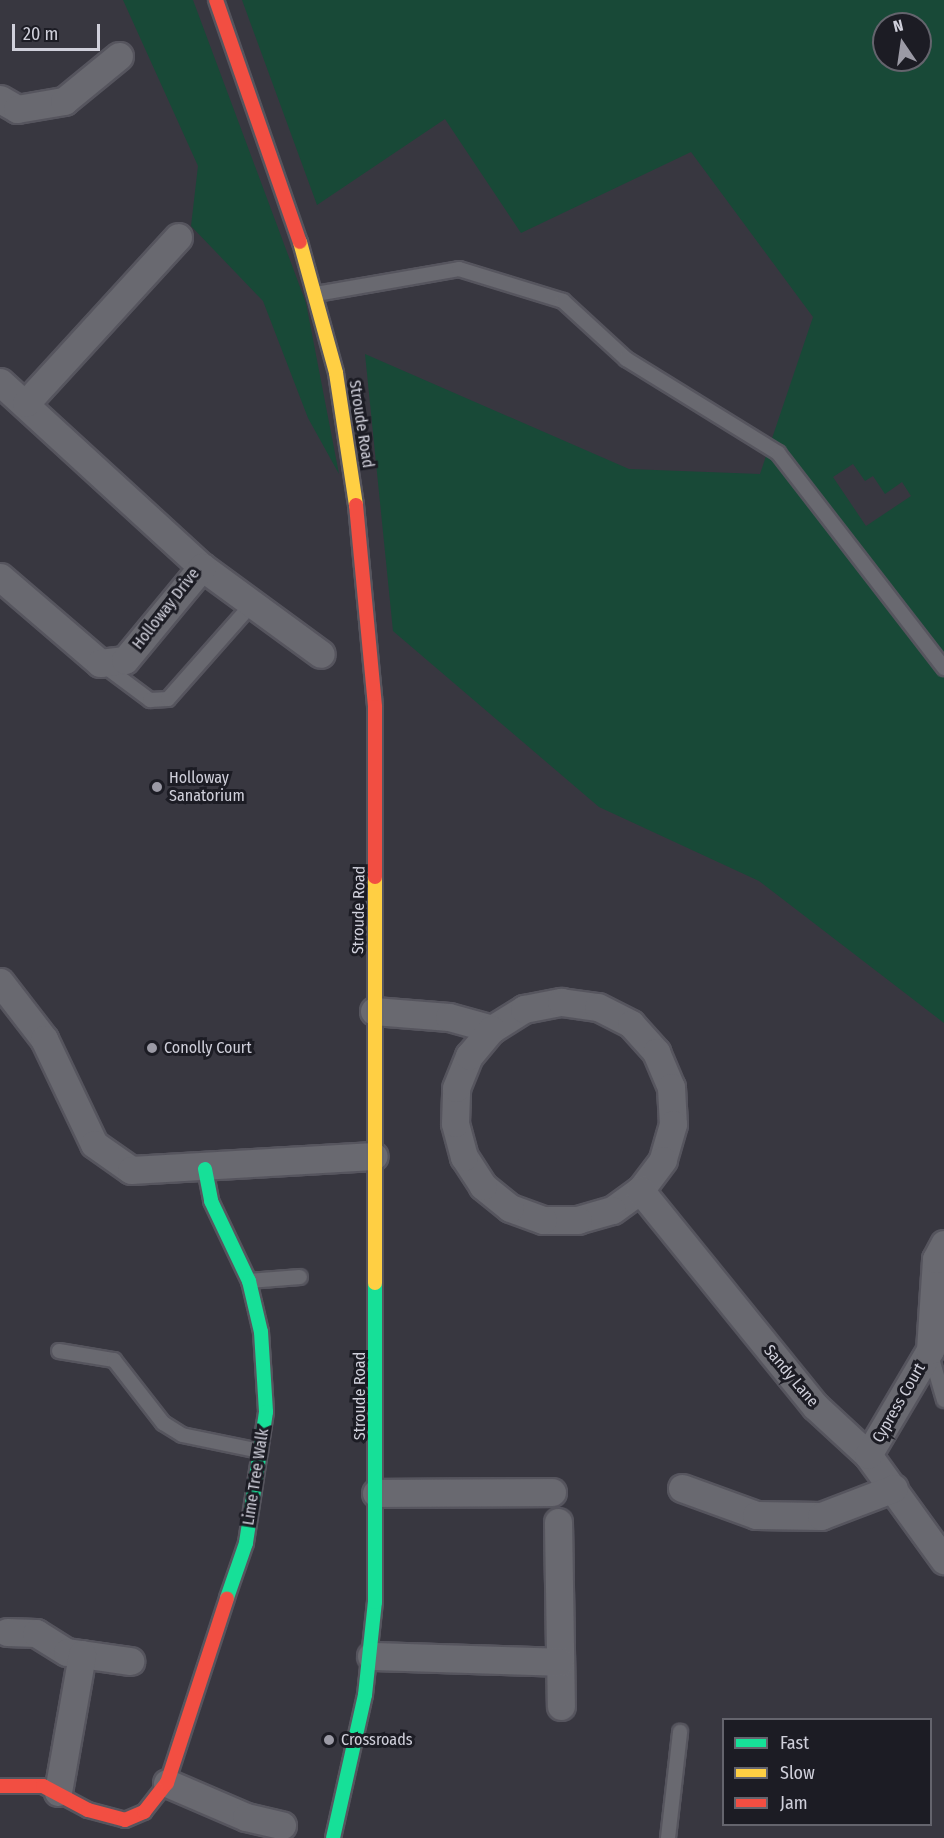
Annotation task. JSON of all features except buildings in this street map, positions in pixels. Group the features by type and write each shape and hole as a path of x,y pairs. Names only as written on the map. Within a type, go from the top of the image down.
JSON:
{"street":[{"name":"Stroude Road","path":"216,0 316,294 345,423 366,587 375,707 376,1493 371,1656 333,1838"},
{"path":"0,99 17,109 64,101 119,56"},
{"path":"26,403 178,237"},
{"name":"Holloway Drive","path":"0,382 26,403 202,567 125,660 100,663"},
{"path":"202,567 321,654"},
{"path":"0,577 100,663"},
{"path":"0,982 44,1039 94,1144 131,1170 205,1169 374,1156"},
{"path":"561,1002 598,1007 637,1031 656,1052 671,1087 673,1124 663,1160 640,1190 612,1210 578,1220 543,1220 510,1208 483,1186 464,1157 454,1124 456,1088 469,1056 492,1029 524,1010 561,1002"},
{"path":"374,1011 449,1017 492,1029"},
{"name":"Lime Tree Walk","path":"117,1819 144,1812 167,1783 179,1734 246,1543 262,1451 266,1412 261,1332 249,1281 211,1201 205,1169"},
{"name":"Sandy Lane","path":"640,1190 815,1406 868,1455 944,1560"},
{"name":"Cypress Court","path":"868,1455 930,1350 936,1259 944,1244"},
{"path":"682,1488 756,1515 821,1516 894,1488"},
{"path":"376,1493 552,1492"},
{"path":"558,1522 561,1706"},
{"path":"8,1632 36,1633 67,1652 130,1661"},
{"path":"58,1792 82,1654"},
{"path":"371,1656 560,1662"},
{"path":"0,1786 28,1783 58,1792 117,1819"},
{"path":"167,1783 246,1817 282,1825"}],"lane":[{"path":"316,294 459,268 563,301 626,359 778,453 944,668"},
{"path":"100,663 150,700 168,699 253,603"},
{"path":"249,1281 300,1277"},
{"path":"930,1350 944,1400"},
{"path":"59,1351 114,1360 163,1423 182,1435 262,1451"},
{"path":"668,1838 680,1732"},
{"path":"117,1819 121,1838"}],"green space":[{"path":"123,0 193,0 306,303 339,474 308,418 263,301 191,226 198,166"},
{"path":"242,0 944,0 944,1023 759,881 599,807 393,631 365,354 629,469 760,474 813,317 691,152 521,233 445,119 317,205","holes":["853,464 865,481 873,476 885,494 902,482 911,496 866,526 833,477"]}],"traffic: fast":[{"path":"205,1169 211,1201 249,1281 261,1332 266,1412 246,1543 227,1598"},
{"path":"333,1838 365,1695 375,1602 375,1283"}],"traffic: slow":[{"path":"300,242 336,373 356,505"},
{"path":"375,877 375,1283"}],"traffic: jam":[{"path":"216,0 300,242"},
{"path":"356,505 375,707 375,877"},
{"path":"0,1786 43,1786 88,1810 125,1820 144,1812 167,1783 227,1598"}],"place":[{"name":"Holloway Sanatorium","path":"157,787"},
{"name":"Conolly Court","path":"152,1048"},
{"name":"Crossroads","path":"329,1740"}]}
